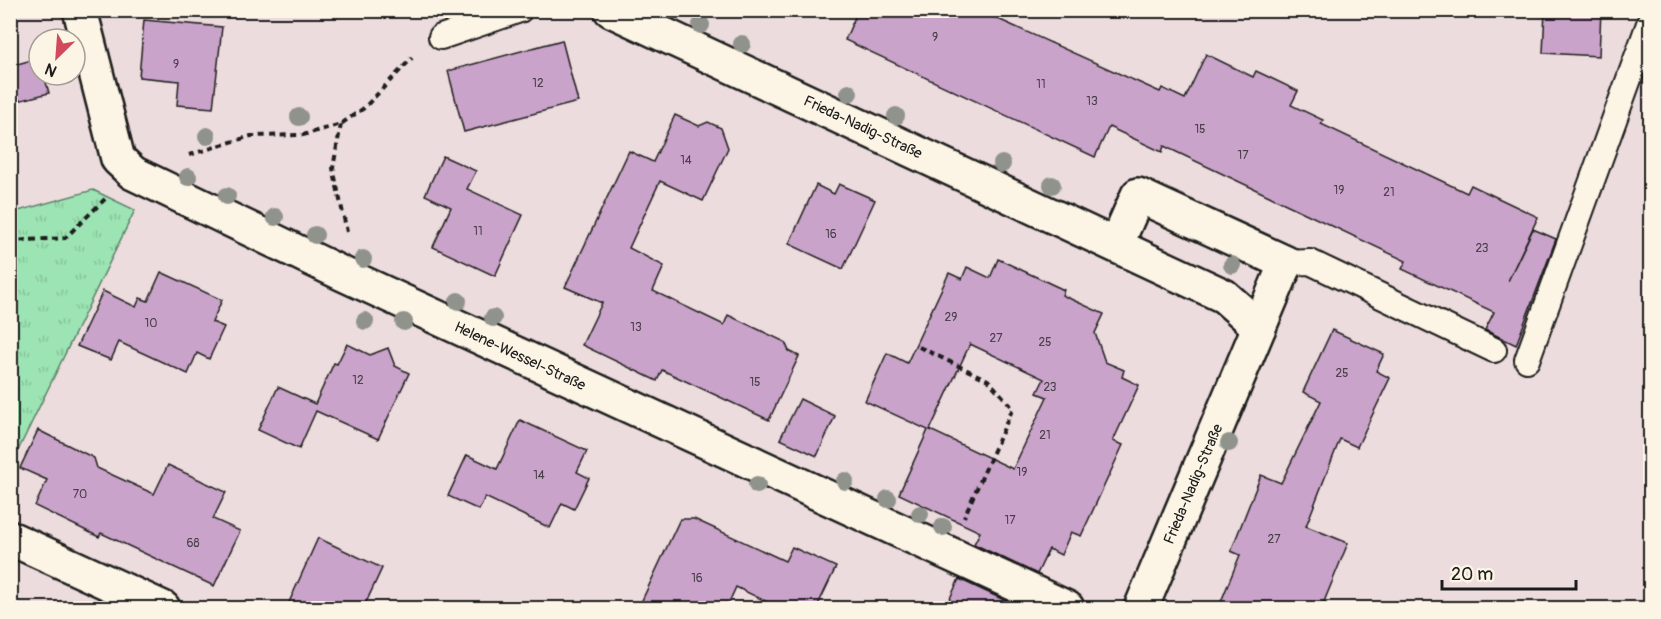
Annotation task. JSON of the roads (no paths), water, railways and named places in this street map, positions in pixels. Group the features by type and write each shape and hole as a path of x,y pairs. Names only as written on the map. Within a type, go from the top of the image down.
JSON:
{"street":[{"name":"Helene-Wessel-Straße","path":"80,10 118,159 133,173 343,274 1067,609"},
{"name":"Frieda-Nadig-Straße","path":"611,10 1224,296 1259,327"},
{"path":"1116,245 1138,195 1286,263"},
{"name":"Frieda-Nadig-Straße","path":"1141,609 1286,263"},
{"path":"10,538 163,609"}],"lane":[{"path":"441,37 520,10"},
{"path":"1527,360 1650,21"},
{"path":"1286,263 1310,262 1494,350"}]}
